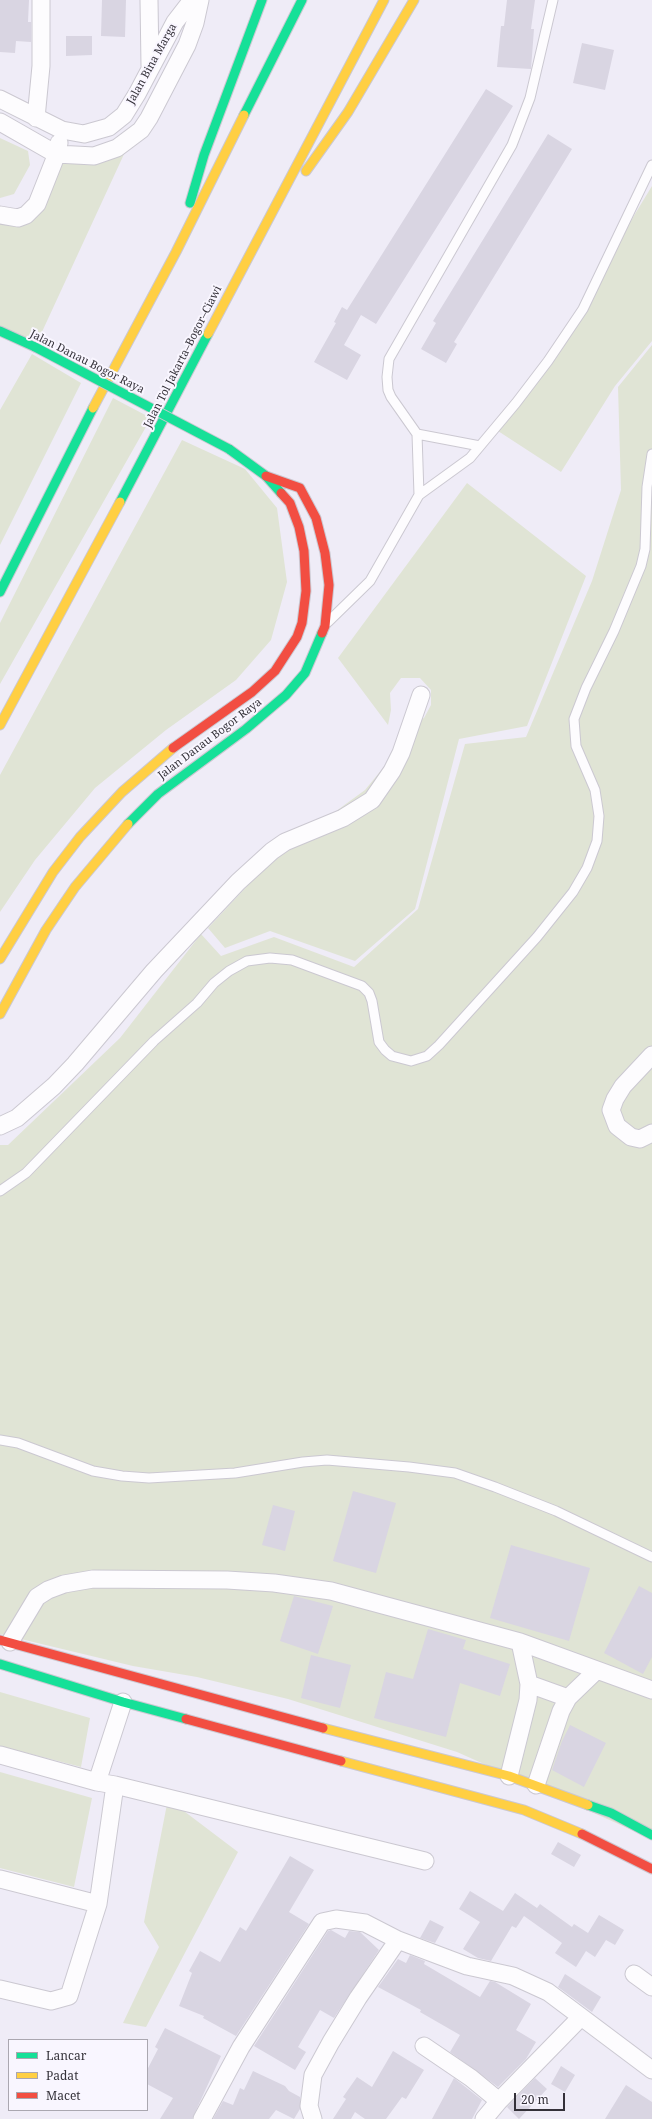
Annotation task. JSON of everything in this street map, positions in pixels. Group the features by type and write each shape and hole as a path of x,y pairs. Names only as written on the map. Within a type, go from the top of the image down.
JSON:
{"main road":[{"path":"176,252 204,156 262,0"},
{"path":"0,592 94,406 176,252 302,0"},
{"name":"Jalan Tol Jakarta–Bogor–Ciawi","path":"0,725 172,405 384,0"},
{"path":"256,242 348,112 414,0"},
{"name":"Jalan Danau Bogor Raya","path":"0,331 35,346 229,449 266,476 290,503 299,527 304,551 306,591 302,623 290,651 275,671 252,692 166,753 122,792 80,837 53,872 0,959"},
{"name":"Jalan Danau Bogor Raya","path":"0,1014 46,930 75,887 117,835 158,794 246,729 286,695 305,673 325,626 328,585 325,553 316,518 300,488 266,476"},
{"path":"5,1641 230,1704 509,1776 611,1813 652,1835"},
{"path":"0,1664 123,1702 524,1810 588,1836 652,1868"}],"street":[{"path":"36,118 41,66 41,0"},
{"path":"149,0 150,66"},
{"name":"Jalan Bina Marga","path":"0,99 62,130 84,134 101,130 117,121 124,115 138,94 150,66 175,22 192,0"},
{"path":"0,122 56,154 82,157 107,153 126,142 141,130 149,118 186,44 195,23 200,0"},
{"path":"0,215 18,218 32,210 41,196 56,154 62,130"},
{"path":"0,1126 17,1118 54,1086 75,1064 154,971 238,882 272,851 285,842 343,818 372,800 389,776 401,753 420,695"},
{"path":"652,1055 623,1086 615,1099 611,1110 617,1126 631,1137 640,1139 652,1133"},
{"path":"5,1641 37,1597 48,1590 64,1584 93,1579 227,1580 274,1583 331,1591 520,1642 652,1690"},
{"path":"509,1776 528,1700 529,1684 520,1642"},
{"path":"536,1785 561,1711 568,1698 597,1670"},
{"path":"529,1684 568,1698"},
{"path":"97,1782 123,1702"},
{"path":"0,1756 97,1782 115,1784 425,1861"},
{"path":"0,1989 51,2001 69,1996 98,1904 115,1784"},
{"path":"0,1879 98,1904"},
{"path":"202,2119 241,2047 322,1922 336,1919 364,1923 398,1940 467,1966 513,1976 548,1992 652,2070"},
{"path":"313,2119 308,2106 313,2075 330,2042 398,1940"},
{"path":"634,1974 652,1987"},
{"path":"484,2119 499,2101 580,2017"},
{"path":"424,2046 471,2078 499,2101"}],"lane":[{"path":"419,495 417,434 391,397 388,390 387,377 389,359 512,145 530,98 553,0"},
{"path":"325,626 370,581 419,495 470,458 516,404 548,361 583,309 652,165"},
{"path":"417,434 480,446"},
{"path":"0,1191 26,1173 154,1041 197,1003 214,983 229,971 247,961 270,958 292,960 359,984 369,993 376,1017 376,1032 379,1042 385,1050 404,1061 418,1060 427,1056 537,937 573,892 587,868 597,841 599,816 595,790 576,746 574,719 579,702 614,631 641,566 645,549 647,487 652,454"},
{"path":"0,1440 18,1443 93,1471 122,1476 149,1478 235,1473 303,1462 327,1460 455,1473 556,1511 652,1557"}],"shaded area":[{"path":"0,138 28,151 30,165 14,194 0,198"},
{"path":"131,139 35,347 0,331 0,215 22,217 56,154 102,155"},
{"path":"652,186 652,341 615,386 561,472 498,431 532,383"},
{"path":"652,345 652,1839 457,1752 288,1699 197,1677 133,1666 0,1634 0,1145 8,1145 120,1038 201,934 221,956 274,937 354,967 418,909 465,744 526,737 592,581 621,490 618,387"},
{"path":"32,354 81,383 0,545 0,410"},
{"path":"113,398 151,418 0,684 0,623"},
{"path":"182,440 245,469 277,508 287,582 271,640 236,680 166,730 95,788 35,860 0,912 0,775"},
{"path":"467,483 586,576 527,726 459,739 415,909 355,961 270,931 225,948 208,928 276,855 365,790 392,757 408,725 424,718 431,705 431,690 420,678 401,678 390,693 391,710 388,725 338,658"},
{"path":"0,1692 90,1718 81,1767 0,1746"},
{"path":"0,1772 92,1798 74,1887 0,1868"},
{"path":"168,1799 238,1852 146,2027 123,2023 159,1947 144,1922"}],"building":[{"path":"0,0 29,0 28,22 31,22 31,42 16,41 15,53 0,52"},
{"path":"102,0 126,0 125,37 101,36"},
{"path":"507,0 535,0 531,29 534,29 531,69 497,67 501,26 504,26"},
{"path":"66,36 92,36 92,55 66,56"},
{"path":"582,43 614,50 605,90 573,83"},
{"path":"486,89 513,106 376,324 361,315 344,345 361,355 347,380 314,362 336,323 334,322 342,307 347,310"},
{"path":"548,134 572,149 454,342 457,344 446,363 421,349 436,323 433,321"},
{"path":"353,1491 396,1503 376,1573 333,1561"},
{"path":"273,1505 295,1511 285,1551 262,1545"},
{"path":"511,1545 590,1568 569,1641 490,1618"},
{"path":"639,1586 652,1593 652,1657 643,1674 604,1653"},
{"path":"294,1596 333,1606 318,1654 280,1641"},
{"path":"428,1629 466,1640 463,1649 510,1664 500,1696 460,1683 446,1737 374,1718 386,1672 413,1679"},
{"path":"311,1655 351,1665 340,1708 301,1698"},
{"path":"570,1725 606,1743 584,1787 552,1770 562,1741"},
{"path":"558,1842 581,1855 574,1867 551,1854"},
{"path":"290,1856 314,1870 289,1912 309,1924 236,2036 203,2018 204,2016 179,2006 192,1973 189,1971 200,1951 220,1962 240,1927 246,1931"},
{"path":"470,1891 503,1911 515,1893 537,1908 540,1904 572,1927 574,1924 588,1933 599,1915 624,1930 615,1945 606,1940 595,1957 586,1951 576,1967 555,1953 562,1943 524,1916 516,1928 512,1926 491,1961 478,1958 463,1949 480,1922 459,1909"},
{"path":"430,1920 444,1927 435,1943 420,1938"},
{"path":"331,1930 345,1938 349,1931 360,1932 379,1950 334,2018 320,2010 298,2047 306,2052 295,2070 254,2046 328,1931"},
{"path":"410,1955 425,1961 424,1964 480,1997 490,1981 495,1982 531,2004 516,2030 536,2042 526,2059 498,2087 450,2052 460,2035 420,2012 421,2010 378,1987 398,1959 406,1963"},
{"path":"565,1974 601,1997 592,2012 558,1987"},
{"path":"165,2028 221,2056 192,2119 160,2119 173,2098 148,2085 148,2068 158,2049 155,2047"},
{"path":"393,2051 424,2070 406,2099 402,2097 386,2119 365,2119 355,2112 351,2119 333,2119 346,2099 343,2097 357,2077 372,2087"},
{"path":"561,2066 575,2075 565,2092 551,2084"},
{"path":"253,2071 285,2086 289,2091 300,2097 300,2109 294,2119 276,2110 269,2119 213,2119 223,2101 233,2105 240,2088 244,2090"},
{"path":"454,2078 482,2100 472,2119 432,2119"},
{"path":"535,2078 547,2089 519,2119 507,2107"},
{"path":"626,2085 652,2102 652,2119 605,2119"}],"traffic: fast":[{"path":"190,203 204,155 262,0"},
{"path":"244,115 302,0"},
{"path":"0,331 35,347"},
{"path":"120,502 208,334"},
{"path":"35,347 229,449"},
{"path":"0,592 93,408"},
{"path":"229,449 266,476 281,493"},
{"path":"128,824 158,794 246,729 286,695 305,673 322,633"},
{"path":"0,1664 123,1702 186,1719"},
{"path":"588,1805 611,1813 652,1835"}],"traffic: slow":[{"path":"208,334 384,0"},
{"path":"306,171 348,112 414,0"},
{"path":"93,408 176,252 244,115"},
{"path":"0,725 120,502"},
{"path":"0,959 53,872 80,837 122,792 173,748"},
{"path":"0,1014 46,930 75,887 128,824"},
{"path":"323,1728 509,1776 588,1805"},
{"path":"341,1761 524,1810 582,1834"}],"traffic: jam":[{"path":"266,476 300,488 316,518 325,553 329,585 325,626 322,633"},
{"path":"173,748 252,692 275,671 297,637 302,623 306,591 304,551 299,527 290,503 281,493"},
{"path":"0,1640 323,1728"},
{"path":"186,1719 341,1761"},
{"path":"582,1834 652,1869"}]}
